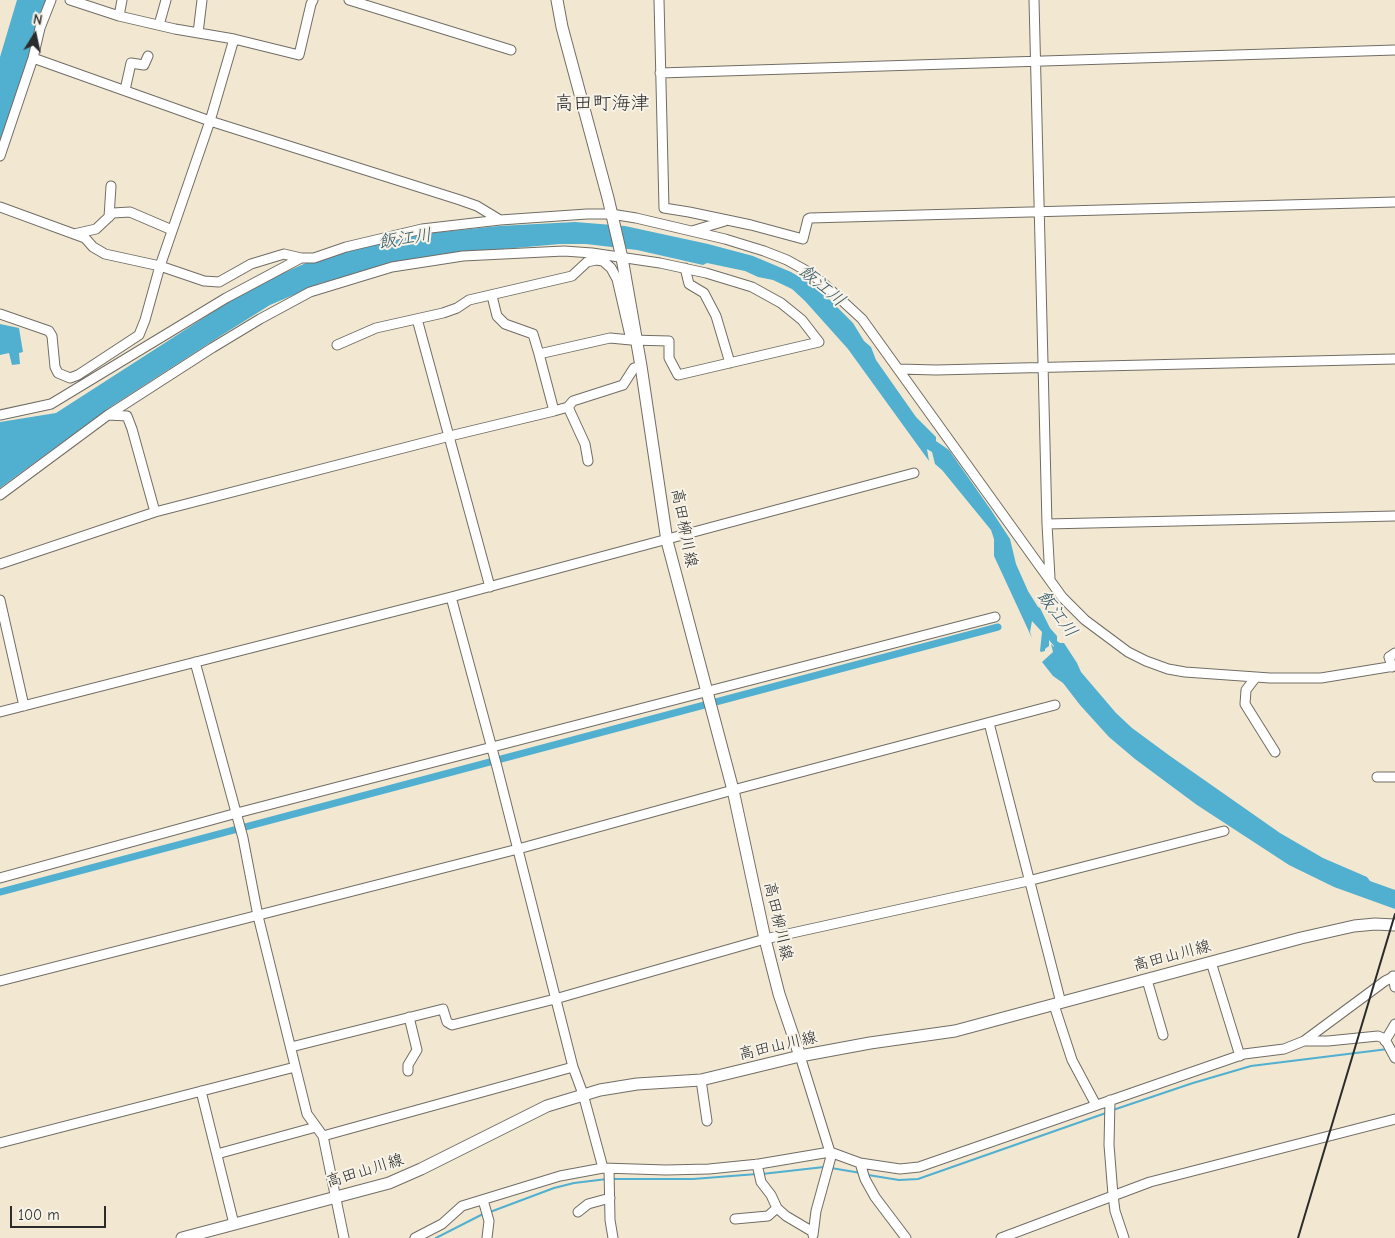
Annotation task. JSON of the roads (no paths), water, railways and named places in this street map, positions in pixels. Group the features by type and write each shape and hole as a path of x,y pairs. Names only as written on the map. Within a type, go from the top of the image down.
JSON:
{"main road":[{"name":"高田柳川線","path":"557,0 562,27 622,258 634,340 642,366 667,541 733,790 765,939 779,994 800,1056"},
{"name":"高田山川線","path":"182,1238 389,1183 547,1106 583,1094 637,1084 701,1080 800,1056 870,1043 955,1031 1301,938 1354,926 1395,925"}],"street":[{"path":"0,156 33,58 40,28 51,0"},
{"path":"70,0 119,16 234,39 299,55 310,1"},
{"path":"119,16 122,0"},
{"path":"159,25 166,0"},
{"path":"198,33 202,0"},
{"path":"350,0 511,50"},
{"path":"659,0 664,208 727,220 803,239 808,219 810,218 1395,202"},
{"path":"1034,0 1050,579"},
{"path":"0,314 49,331 52,336 55,367 58,373 70,378 78,375 139,335 160,266 210,121 234,39"},
{"path":"660,73 1395,50"},
{"path":"125,90 131,63 144,66 148,56"},
{"path":"33,58 210,121 460,200 476,206 500,220"},
{"path":"109,217 111,186"},
{"path":"0,208 85,238 93,247 106,254 160,266 204,281 219,282 251,264 284,254 301,258 314,258 422,229 500,220 612,216 692,231 764,251 787,260 805,270 822,282 862,319 1062,597 1085,620 1128,652 1168,669 1185,672 1256,677 1321,678 1393,667 1389,656 1395,653"},
{"path":"74,234 96,229 113,213 130,212 172,230"},
{"path":"692,231 727,220"},
{"path":"0,495 108,415 260,319 310,292 392,267 463,256 564,251 592,253 685,268 706,272 752,287 780,303 802,320 819,342 678,375 669,358 669,341 610,338 539,354"},
{"path":"1,415 51,404 226,298 301,258"},
{"path":"337,345 376,328 444,313 457,308 469,300 572,276 587,262 596,260 603,261 611,268 617,279 634,340"},
{"path":"685,268 689,284 704,293 716,316 730,363"},
{"path":"492,296 497,316 505,324 533,334 554,411"},
{"path":"417,319 490,587"},
{"path":"899,369 1043,368 1395,358"},
{"path":"0,564 155,512 568,407 573,401 623,385 634,368 642,366"},
{"path":"568,407 585,444 588,461"},
{"path":"108,415 127,416 155,512"},
{"path":"0,712 451,598 914,473"},
{"path":"1047,524 1395,516"},
{"path":"451,598 497,767 573,1067 606,1169 613,1238"},
{"path":"0,600 24,706"},
{"path":"0,878 995,617"},
{"path":"195,662 243,838 258,916 307,1114 323,1136 344,1238"},
{"path":"1256,677 1246,690 1245,704 1275,752"},
{"path":"0,981 518,849 1055,705"},
{"path":"989,723 1072,1060 1096,1105"},
{"path":"1377,777 1395,777"},
{"path":"291,1047 443,1009 447,1022 452,1025 555,999 765,939 1028,881 1224,831"},
{"path":"1211,962 1240,1056"},
{"path":"415,1238 442,1224 462,1206 560,1176 606,1169 709,1169 757,1164 831,1152 860,1163 900,1169 919,1167 1252,1052 1276,1051 1304,1041 1394,976 1395,987"},
{"path":"1147,980 1163,1035"},
{"path":"408,1071 408,1065 417,1050 409,1017"},
{"path":"1385,1041 1395,1024"},
{"path":"1304,1041 1328,1041 1378,1036 1385,1041 1394,1055"},
{"path":"757,1164 761,1182 771,1195 777,1208 813,1235 816,1212 831,1152 800,1056"},
{"path":"0,1143 296,1067"},
{"path":"323,1136 573,1067"},
{"path":"701,1080 707,1121"},
{"path":"201,1091 234,1224"},
{"path":"1110,1100 1109,1145 1113,1195 1115,1212 1124,1238"},
{"path":"1001,1238 1150,1182 1395,1119"},
{"path":"217,1154 316,1127"},
{"path":"860,1163 875,1197 906,1238"},
{"path":"578,1212 588,1204 610,1198"},
{"path":"483,1200 489,1221 487,1238"},
{"path":"735,1219 768,1216 777,1208"}],"water":[{"path":"17,0 46,0 0,156 0,57"},
{"name":"飯江川","path":"575,222 625,226 753,256 791,272 824,294 853,323 864,341 871,347 876,360 916,417 936,437 936,441 949,450 991,510 1010,539 1016,564 1028,591 1040,608 1050,628 1057,636 1057,641 1064,643 1081,672 1116,713 1132,728 1170,756 1280,833 1323,858 1367,877 1370,881 1395,890 1395,909 1334,887 1289,865 1197,805 1135,759 1109,737 1063,683 1053,676 1042,662 1053,652 1051,644 1054,646 1049,640 1049,646 1045,651 1040,651 1042,632 1032,621 1030,632 1032,638 994,556 994,539 991,530 935,464 932,452 927,449 929,461 848,349 805,301 792,289 773,280 758,277 745,271 707,263 703,265 637,250 586,244 560,244 436,255 321,283 270,305 222,335 112,406 0,488 0,422 56,413 258,284 313,260 398,239 431,233 499,226"},
{"path":"0,324 19,328 23,352 19,353 20,364 12,365 9,353 0,355"}],"waterway":[{"path":"0,892 998,627"},
{"path":"1113,1110 1251,1066 1388,1049"},
{"path":"868,1175 899,1180 918,1179 1106,1113"},
{"path":"762,1174 824,1167"},
{"path":"831,1168 861,1173"},
{"path":"612,1179 693,1179 757,1174"},
{"path":"490,1212 554,1188 574,1183 607,1179"},
{"path":"436,1238 483,1214"}],"railway":[{"path":"1298,1238 1395,914"}],"district":[{"name":"高田町海津","path":"602,104"}]}
